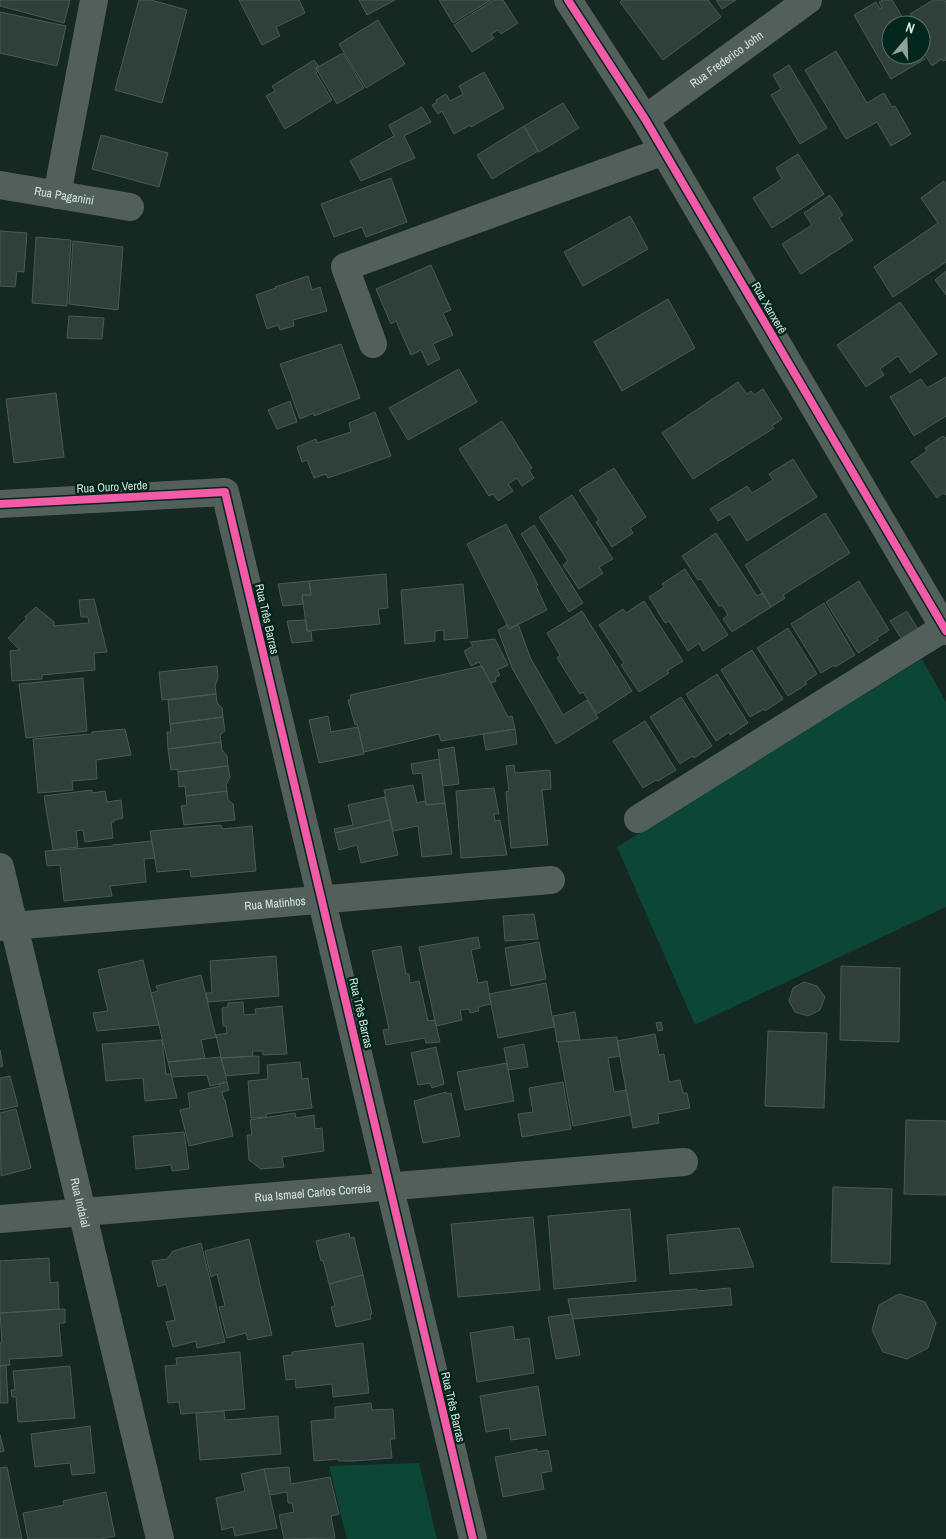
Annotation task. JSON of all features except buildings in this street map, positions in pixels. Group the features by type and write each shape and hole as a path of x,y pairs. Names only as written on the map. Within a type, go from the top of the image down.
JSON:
{"street":[{"path":"57,194 94,0"},
{"name":"Rua Xanxerê","path":"568,0 645,119 945,630"},
{"name":"Rua Frederico John","path":"645,119 808,0"},
{"path":"373,344 345,267 664,151"},
{"name":"Rua Paganini","path":"0,185 130,206"},
{"name":"Rua Ouro Verde","path":"0,504 225,492"},
{"name":"Rua Três Barras","path":"225,492 473,1539"},
{"path":"638,818 945,630"},
{"name":"Rua Indaial","path":"0,867 7,926 82,1212 160,1539"},
{"name":"Rua Matinhos","path":"7,926 551,880"},
{"name":"Rua Ismael Carlos Correia","path":"0,1219 684,1162"}],"green space":[{"path":"922,659 946,702 946,907 695,1025 617,847"},
{"path":"419,1463 437,1539 347,1539 329,1466"}],"cycle path":[{"path":"568,0 645,119 946,631"},
{"path":"0,504 225,492 473,1539"}]}
